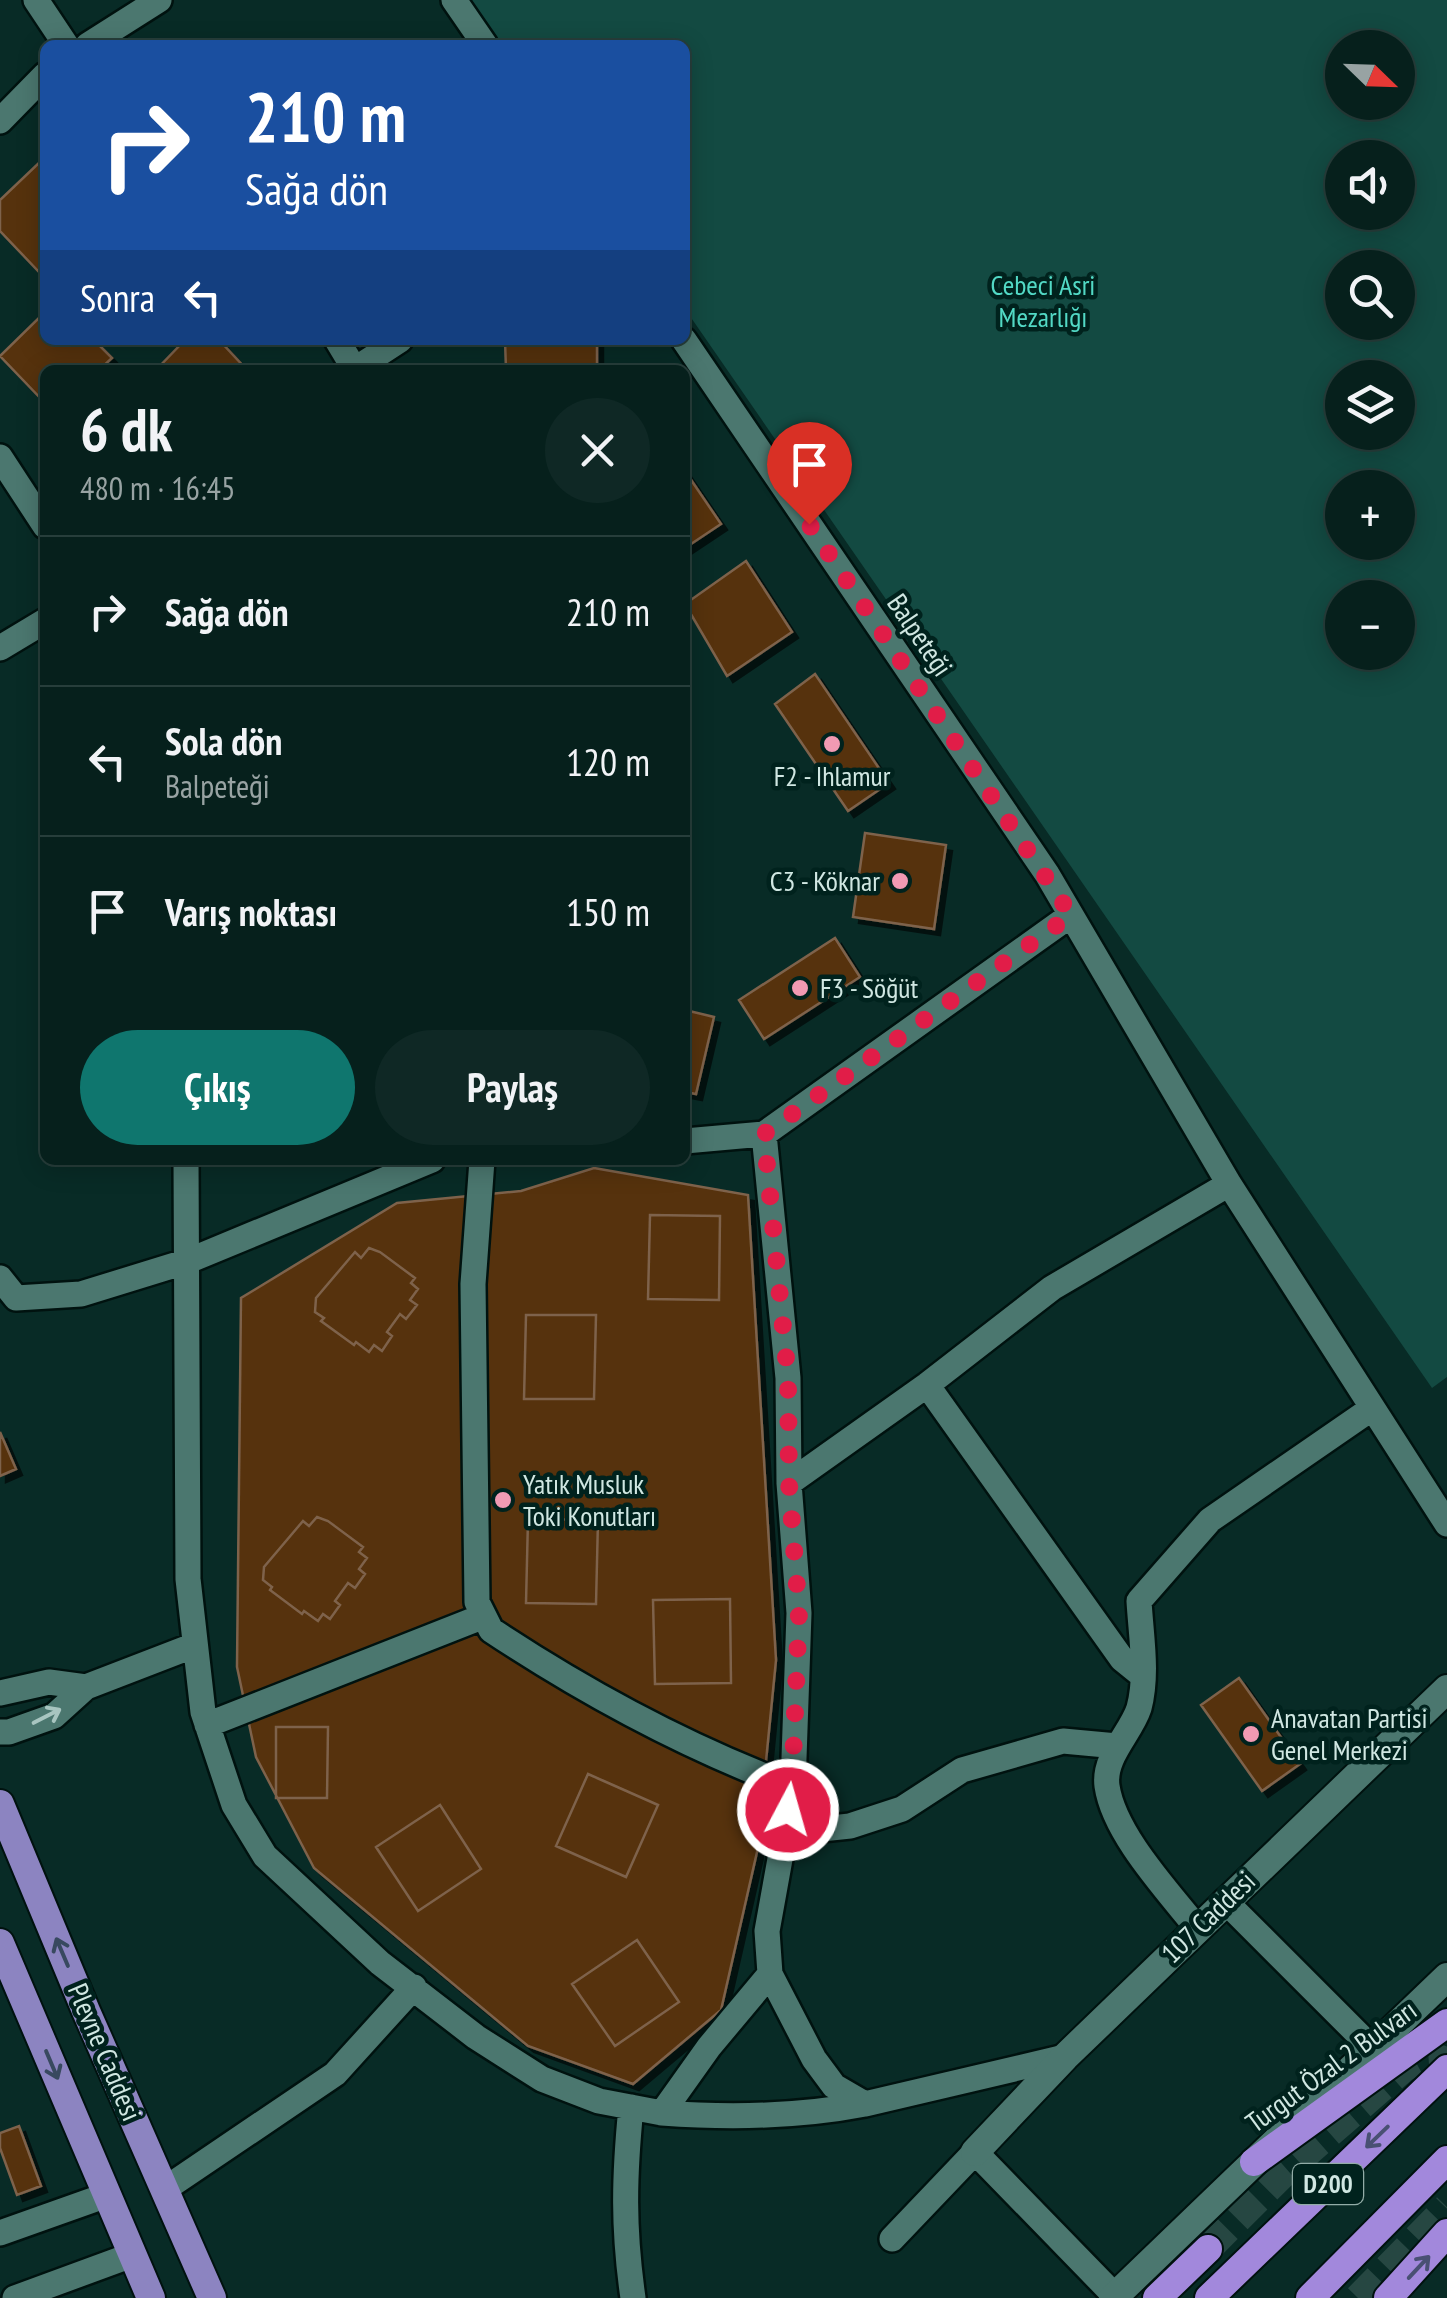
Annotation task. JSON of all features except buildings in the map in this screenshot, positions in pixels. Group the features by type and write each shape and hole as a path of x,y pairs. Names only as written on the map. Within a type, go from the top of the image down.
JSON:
{"highway":[{"name":"Turgut Özal 2 Bulvarı","path":"1254,2162 1447,2023"},
{"name":"D200","path":"1209,2298 1447,2069"},
{"path":"1310,2298 1447,2160"},
{"path":"1388,2298 1447,2233"},
{"path":"1158,2298 1208,2248"}],"main road":[{"name":"Plevne Caddesi","path":"0,1804 212,2298"},
{"name":"Plevne Caddesi","path":"0,1944 151,2298"}],"street":[{"path":"36,0 63,40"},
{"path":"96,40 159,0"},
{"path":"454,0 482,40"},
{"path":"0,121 40,79"},
{"path":"362,365 392,345"},
{"name":"Balpeteği","path":"687,345 1071,915 1229,1184 1447,1524"},
{"path":"0,457 40,518"},
{"path":"0,648 40,625"},
{"path":"690,1141 764,1134 1071,915"},
{"path":"764,1134 788,1378 789,1483 799,1613 792,1787 767,1931 770,1974 834,2086 865,2104"},
{"path":"186,1165 188,1579 207,1724 234,1805 265,1856 380,1963 476,2037 542,2079 599,2101 662,2113 724,2118 824,2112 1065,2057"},
{"path":"0,1278 16,1298 81,1294 188,1261 420,1165"},
{"path":"482,1165 473,1284 478,1602 484,1616 491,1630 569,1682 726,1762 792,1787"},
{"path":"789,1483 927,1385 1052,1288 1229,1184"},
{"path":"927,1385 1122,1660 1143,1676"},
{"path":"1196,1928 1128,1839 1106,1784 1117,1746 1138,1711 1143,1676 1140,1601 1210,1520 1371,1409"},
{"path":"207,1724 484,1616"},
{"path":"0,1732 54,1716 86,1686 196,1644"},
{"path":"0,1693 49,1682 86,1686"},
{"name":"107 Caddesi","path":"975,2152 1196,1928 1447,1688"},
{"path":"784,1834 850,1826 902,1809 962,1770 1063,1742 1117,1746"},
{"path":"1225,1900 1372,2048"},
{"path":"662,2113 709,2047 770,1974"},
{"path":"892,2239 975,2152 1114,2297 1447,1977"},
{"path":"164,2189 335,2074 414,1987"},
{"path":"631,2108 623,2187 633,2298"},
{"path":"0,2233 107,2195"},
{"path":"14,2298 132,2254"}],"green space":[{"name":"Cebeci Asri Mezarlığı","path":"471,0 1447,0 1447,1377 1432,1388 690,316 690,40 499,40"}],"tunnel":[{"path":"1208,2249 1280,2177 1403,2069 1424,2058 1447,2062"},
{"path":"1358,2298 1447,2207"}],"place":[{"name":"F2 - Ihlamur","path":"832,744"},
{"name":"C3 - Köknar","path":"900,881"},
{"name":"F3 - Söğüt","path":"800,988"},
{"name":"Yatık Musluk Toki Konutları","path":"503,1500"},
{"name":"Anavatan Partisi Genel Merkezi","path":"1251,1734"}],"route":[{"path":"788,1810 799,1613 789,1483 788,1378 764,1134 1071,915 809,524"}]}
